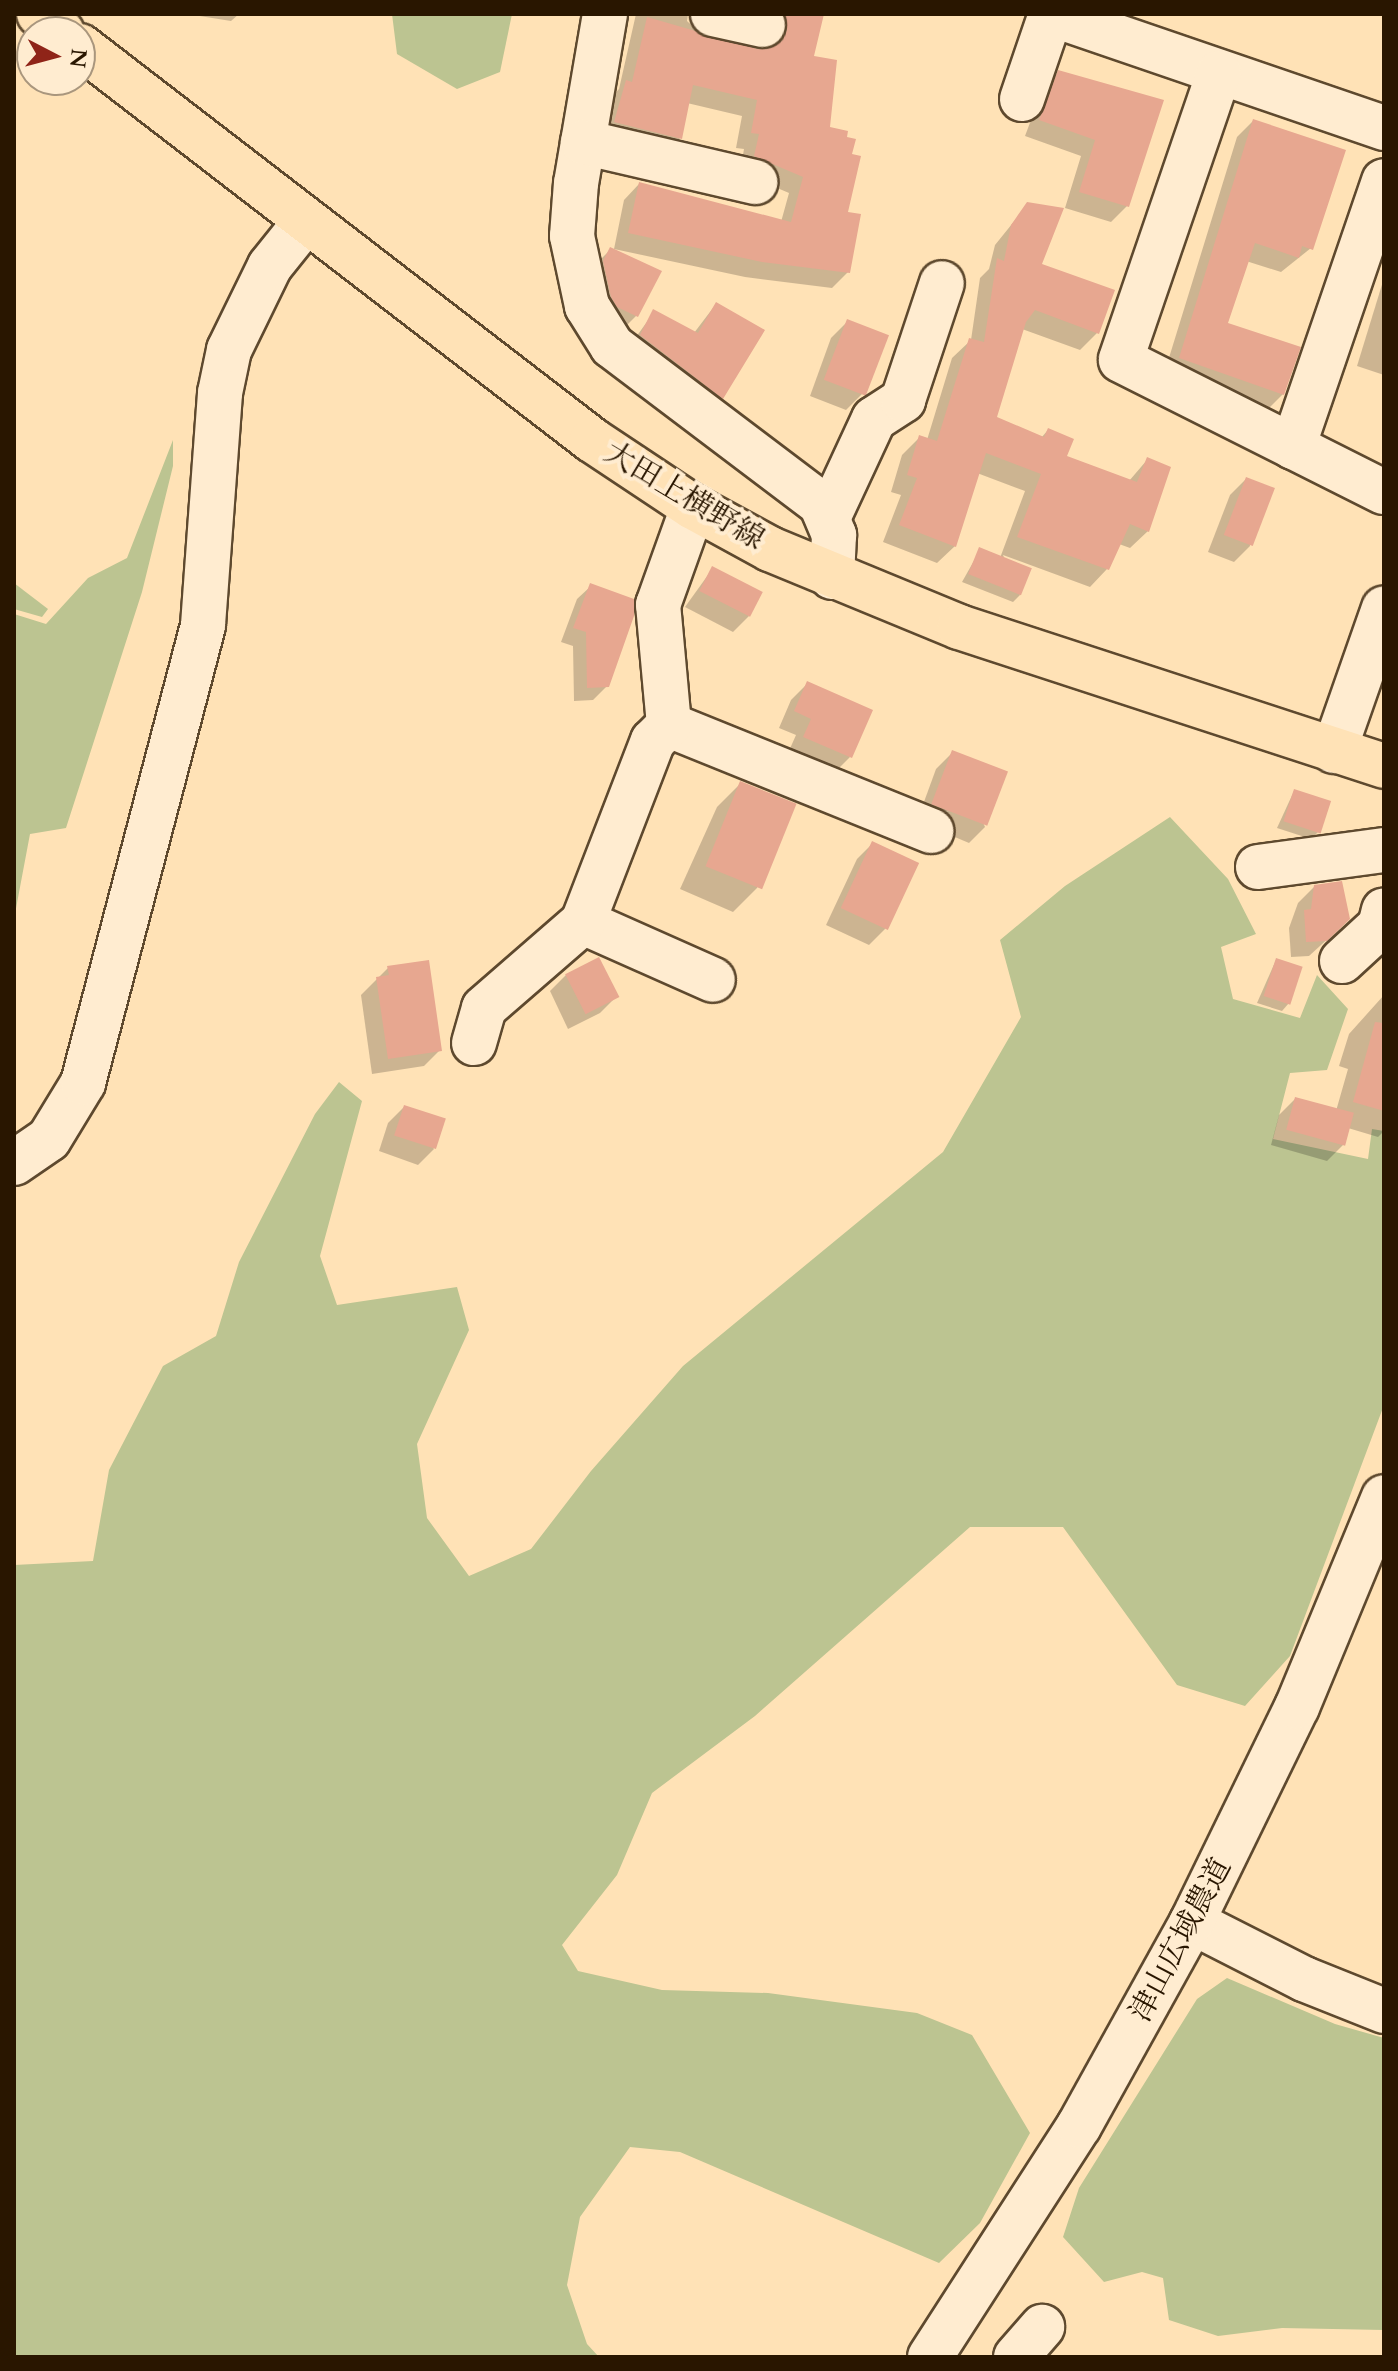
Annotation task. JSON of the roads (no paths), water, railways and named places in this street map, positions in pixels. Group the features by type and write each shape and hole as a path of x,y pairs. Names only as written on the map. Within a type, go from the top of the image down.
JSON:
{"main road":[{"name":"大田上横野線","path":"96,58 592,440 693,507 832,577 959,627 1384,766"}],"street":[{"path":"605,14 576,183 574,260 598,327 612,346 821,504 828,518 836,557 832,577"},
{"path":"713,14 763,25"},
{"path":"1022,99 1051,14 1384,128"},
{"path":"1219,73 1121,360 1384,492"},
{"path":"583,142 755,182"},
{"path":"1293,447 1384,181"},
{"path":"14,1163 49,1139 83,1083 203,625 220,393 229,350 270,266 306,221"},
{"path":"828,518 874,419 903,400 942,283"},
{"path":"669,725 658,605 693,507"},
{"path":"1334,751 1384,608"},
{"path":"669,725 931,831"},
{"path":"474,1043 484,1008 583,922 653,741 669,725"},
{"path":"1258,867 1384,850"},
{"path":"1342,961 1380,926 1384,910"},
{"path":"583,922 713,980"},
{"name":"津山広域農道","path":"930,2357 1079,2126 1192,1922 1297,1707 1384,1497"},
{"path":"1192,1922 1304,1979 1384,2011"}]}
